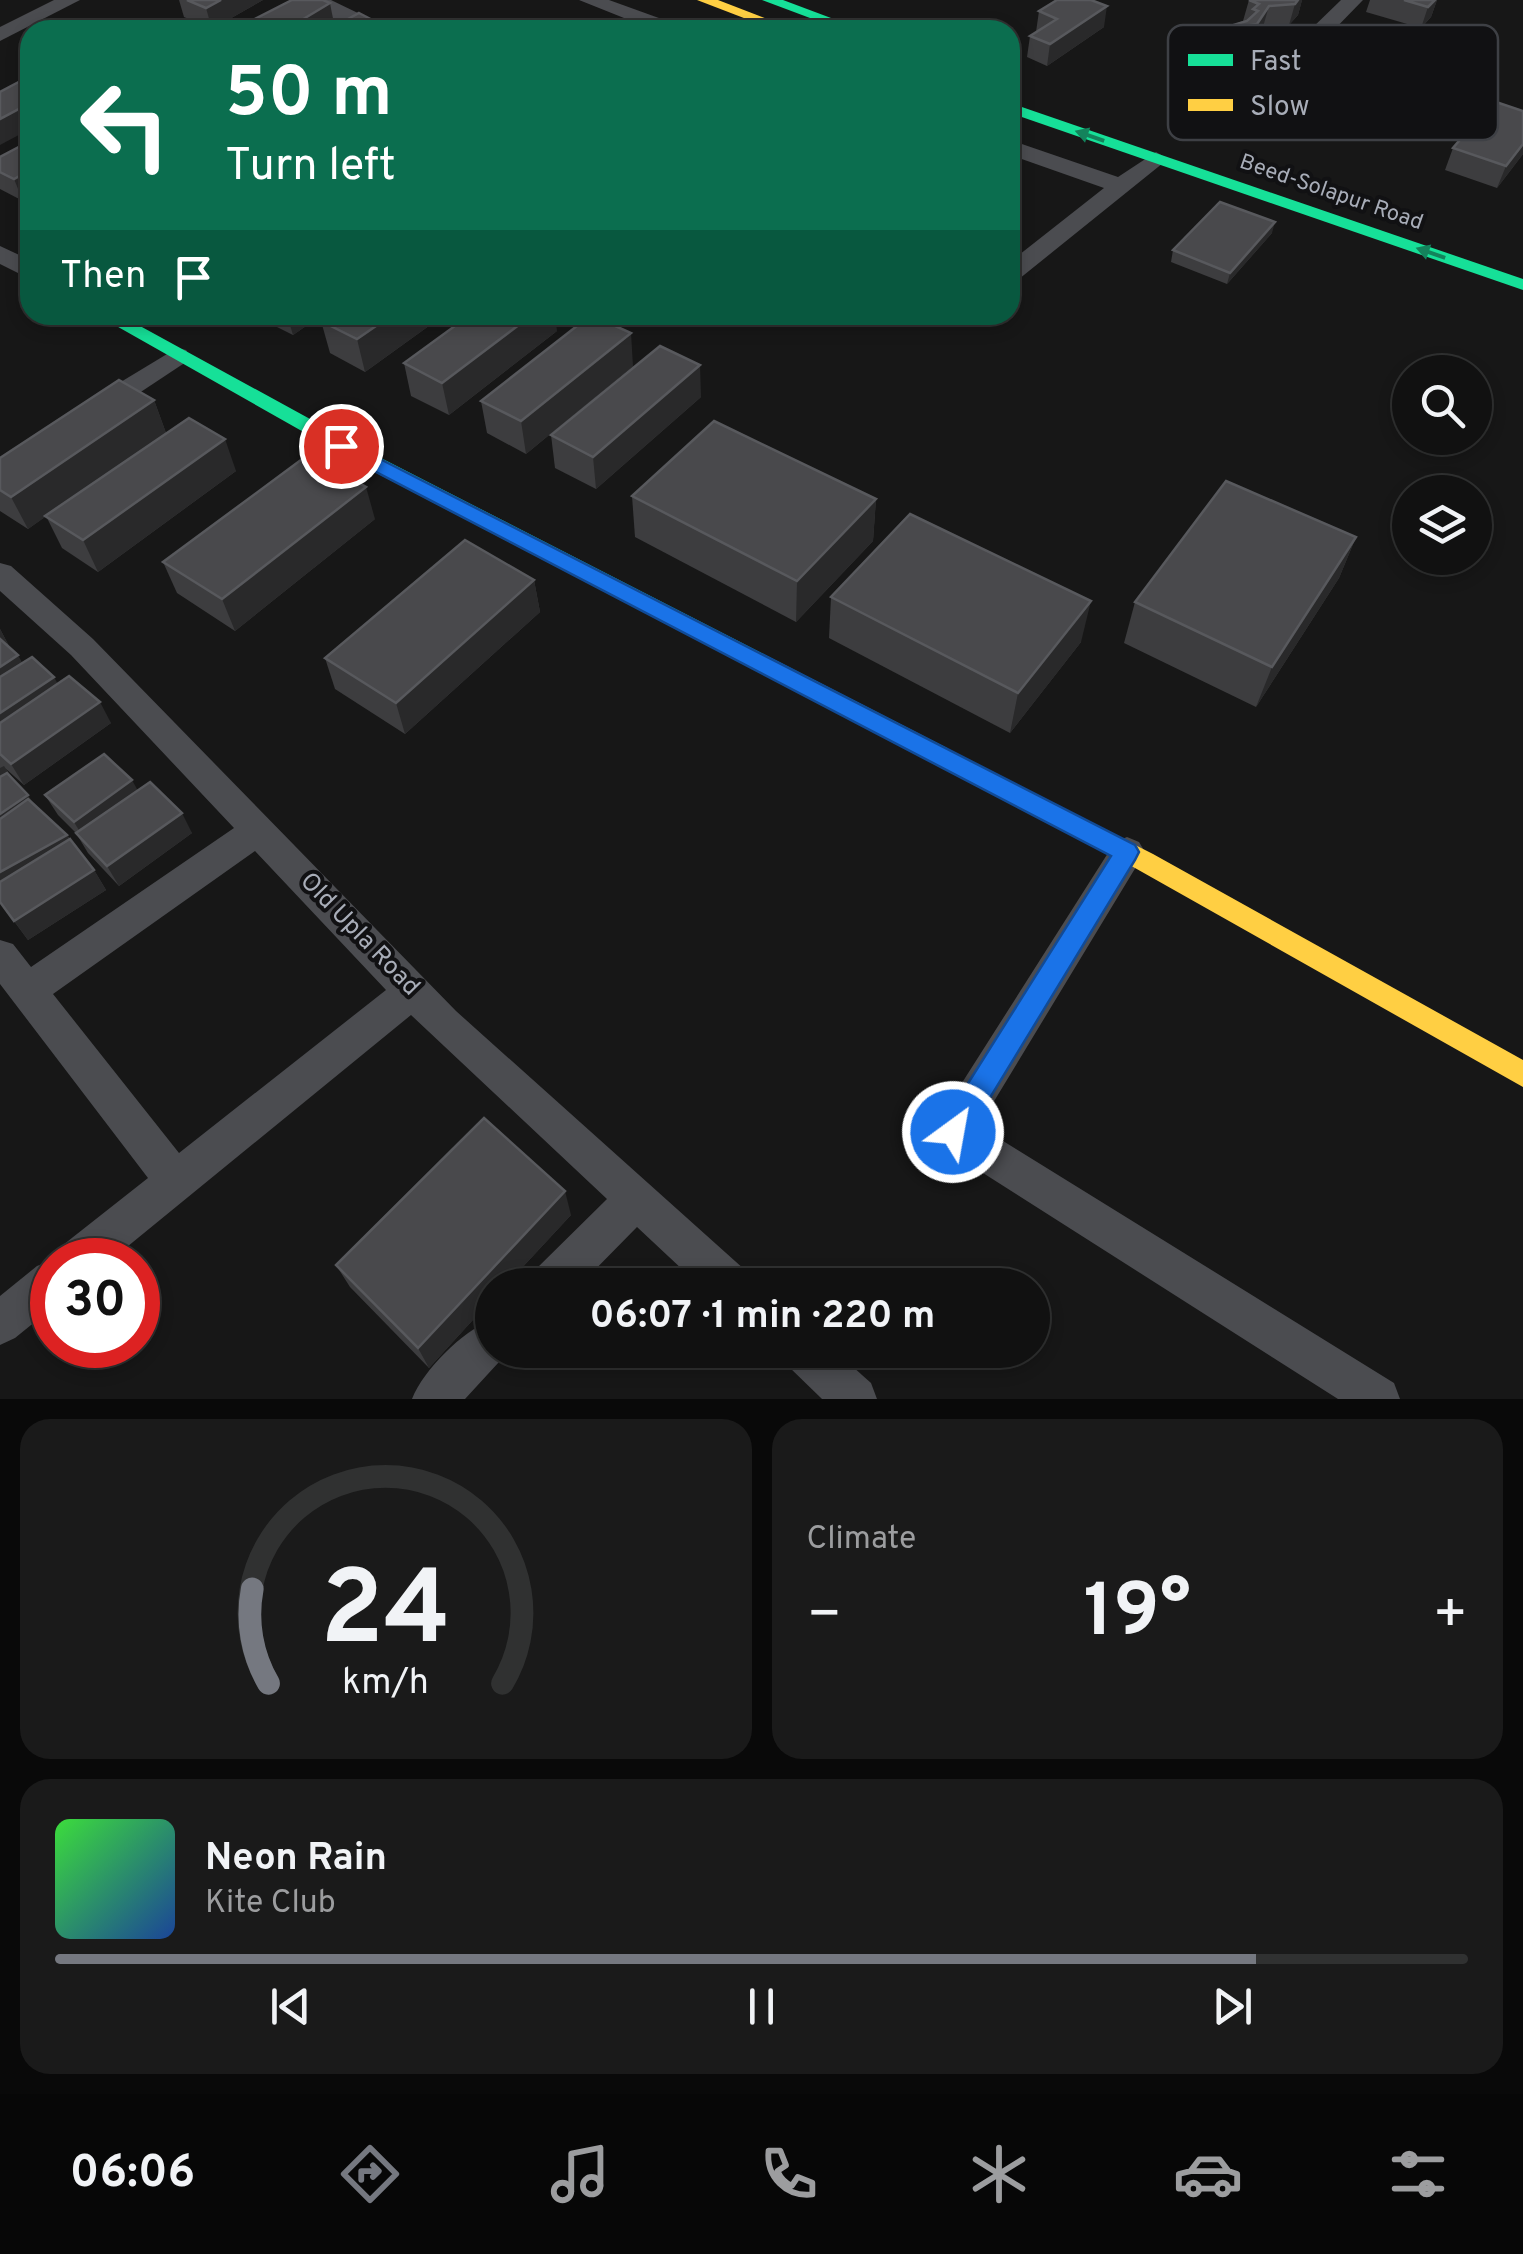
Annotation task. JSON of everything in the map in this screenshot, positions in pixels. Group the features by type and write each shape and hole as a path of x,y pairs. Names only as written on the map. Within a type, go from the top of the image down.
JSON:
{"street":[{"path":"30,20 70,0"},
{"path":"322,0 315,4 356,20"},
{"path":"589,0 646,20"},
{"path":"704,0 761,20"},
{"path":"769,0 827,20"},
{"path":"1328,25 1353,0"},
{"name":"Beed-Solapur Road","path":"1020,88 1161,148 1523,285"},
{"name":"Beed-Solapur Road","path":"1020,111 1161,148"},
{"path":"1020,266 1123,187 1161,148"},
{"path":"1020,151 1123,187"},
{"path":"123,325 376,464 1126,852 1523,1074"},
{"path":"80,419 177,356"},
{"name":"Old Upla Road","path":"0,574 82,647 442,1023 711,1268"},
{"path":"28,991 258,830"},
{"path":"1126,852 953,1132 1378,1399"},
{"path":"0,956 176,1181"},
{"path":"105,1238 412,991"},
{"path":"567,1268 636,1199"},
{"path":"0,1323 30,1299"},
{"path":"434,1399 475,1359"},
{"path":"821,1368 855,1399"}],"building":[{"path":"187,0 221,0 206,8"},
{"path":"292,0 330,3 302,20 253,20"},
{"path":"1057,0 1091,0 1107,6 1050,44 1030,36 1057,19 1039,11"},
{"path":"1249,0 1298,0 1295,4 1269,6 1257,24 1234,25 1247,21 1258,11 1253,9 1259,4"},
{"path":"1404,0 1435,0 1428,7"},
{"path":"359,13 372,20 346,20"},
{"path":"20,81 20,108 0,119 0,92"},
{"path":"1498,103 1523,111 1523,144 1506,166 1453,148 1460,140 1498,140"},
{"path":"20,146 20,176 14,179 0,172 0,157"},
{"path":"1220,202 1275,222 1230,273 1173,250"},
{"path":"329,325 377,325 357,339"},
{"path":"456,325 519,325 442,383 404,363"},
{"path":"578,325 613,325 631,333 521,421 481,401"},
{"path":"660,346 700,365 593,457 551,435"},
{"path":"119,380 154,400 11,497 0,490 0,458"},
{"path":"189,418 225,439 83,540 45,516"},
{"path":"714,421 876,499 797,581 632,496"},
{"path":"309,454 366,487 222,599 163,562"},
{"path":"1226,481 1356,537 1272,667 1135,602"},
{"path":"910,514 1091,601 1018,693 831,597"},
{"path":"465,540 534,580 396,703 325,658"},
{"path":"0,639 18,655 0,667"},
{"path":"32,657 54,677 0,713 0,677"},
{"path":"69,676 100,702 11,764 0,754 0,723"},
{"path":"104,754 132,780 74,822 45,795"},
{"path":"7,773 28,795 0,814 0,777"},
{"path":"150,782 182,813 107,866 76,833"},
{"path":"28,799 67,835 0,872 0,819"},
{"path":"70,839 94,870 14,921 0,902 0,882"},
{"path":"484,1118 565,1191 493,1268 475,1268 475,1287 418,1348 336,1265"}],"traffic: fast":[{"path":"769,0 827,20"},
{"path":"1020,111 1523,285"},
{"path":"124,325 376,464 939,755"}],"traffic: slow":[{"path":"704,0 761,20"},
{"path":"939,755 1144,861 1523,1074"}],"route":[{"path":"341,446 1126,852 953,1132"}]}
